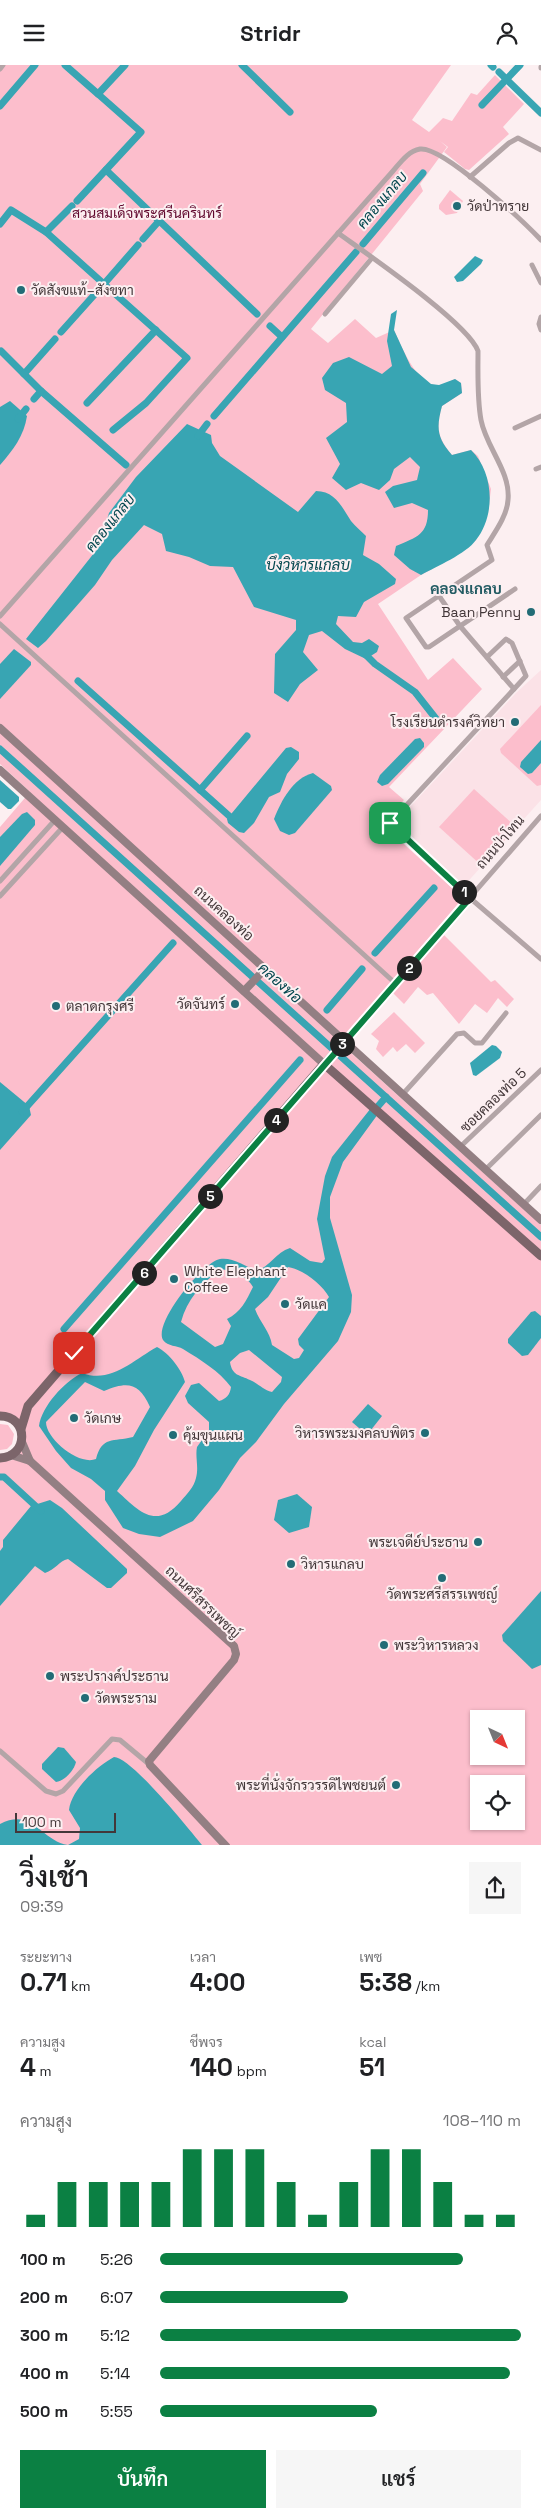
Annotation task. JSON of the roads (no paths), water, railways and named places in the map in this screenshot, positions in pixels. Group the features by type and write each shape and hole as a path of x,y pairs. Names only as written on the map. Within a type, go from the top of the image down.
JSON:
{"main road":[{"path":"326,1062 541,1256"},
{"name":"ถนนป่าโทน","path":"4,1417 27,1407 326,1062"},
{"name":"ถนนป่าโทน","path":"22,1442 21,1429 27,1407"},
{"path":"4,1417 15,1421 21,1429"},
{"path":"0,1457 11,1455 18,1450 22,1442"}],"street":[{"path":"0,69 4,65"},
{"path":"470,177 509,143 518,138 541,150"},
{"path":"0,616 338,233 412,152 429,150 470,177 502,202 541,240"},
{"path":"338,233 439,309 475,341 478,351 481,420 487,441 500,466 509,499 506,511 487,545 492,560 406,618 428,647 515,589"},
{"path":"325,314 372,258"},
{"path":"532,265 541,283"},
{"path":"541,317 538,324 541,330"},
{"path":"515,428 541,416"},
{"path":"440,596 460,626 514,689"},
{"path":"0,624 395,983"},
{"path":"487,657 506,639 512,643 526,676 390,823 470,898 541,959"},
{"path":"504,677 520,661"},
{"name":"ถนนคลองท่อ","path":"0,728 342,1043 541,1220"},
{"path":"0,770 326,1062"},
{"name":"ถนนป่าโทน","path":"326,1062 541,816"},
{"path":"0,881 55,820"},
{"path":"0,896 63,827"},
{"path":"246,990 263,970"},
{"path":"402,1095 457,1033 464,1033 474,1043 482,1043 506,1013"},
{"name":"ซอยคลองท่อ 5","path":"460,1147 541,1070"},
{"path":"485,1170 541,1115"},
{"path":"524,1204 541,1186"},
{"name":"ถนนศรีสรรเพชญ์","path":"22,1442 30,1461"},
{"name":"ถนนศรีสรรเพชญ์","path":"11,1455 30,1461 234,1646 236,1654 234,1660 151,1757 150,1765"},
{"path":"0,1751 46,1791 56,1794 64,1791 112,1739 120,1740 150,1765 226,1845"}],"water":[{"path":"475,256 483,260 481,264 463,281 457,282 454,277"},
{"path":"397,310 394,330 411,367 431,384 439,385 455,379 461,383 462,393 442,406 439,432 443,443 452,455 471,450 479,459 488,482 490,494 487,518 476,540 458,555 421,575 410,569 394,555 396,546 420,534 426,525 428,510 412,503 394,508 385,492 393,486 417,480 420,467 410,457 394,469 390,480 379,490 361,483 346,490 332,478 340,464 326,438 347,422 346,403 325,390 322,378 333,363 349,357 382,374 392,366 387,341 391,314"},
{"path":"10,401 27,416 26,423 17,442 0,465 0,407"},
{"name":"บึงวิหารแกลบ","path":"187,424 211,435 212,443 220,456 298,512 316,491 328,494 341,505 351,521 366,536 363,555 379,564 396,579 395,584 364,602 356,617 338,616 336,624 353,642 362,643 369,639 379,646 377,652 366,659 345,649 322,631 309,635 303,652 318,670 300,684 288,702 274,693 275,654 296,630 296,620 254,607 233,567 210,566 189,557 166,551 162,534 144,525 112,560 95,585 46,641 38,648 26,639 98,548 109,513 136,477"},
{"path":"14,649 31,662 31,665 0,699 0,664"},
{"path":"420,738 424,743 424,747 388,784 382,786 377,782 380,775 415,739"},
{"path":"541,740 541,763 532,773 528,774 520,767 521,762"},
{"path":"291,747 299,752 299,759 287,774 280,792 269,797 254,823 244,833 239,832 228,823 227,819 286,748"},
{"path":"313,773 331,786 332,790 295,833 289,835 280,831 274,819 280,805 299,780"},
{"path":"0,780 19,797 19,801 11,809 8,809 0,802"},
{"path":"27,812 35,820 35,825 0,866 0,837 22,814"},
{"path":"492,1045 502,1052 500,1058 476,1076 473,1075 470,1063"},
{"path":"0,1082 29,1106 31,1115 0,1150"},
{"path":"371,1108 378,1114 343,1162 330,1197 330,1218 352,1295 351,1312 338,1341 284,1404 256,1442 240,1458 219,1490 193,1521 160,1537 139,1534 123,1528 105,1500 105,1491 91,1479 71,1468 56,1451 39,1426 44,1411 61,1388 82,1373 93,1376 112,1373 157,1347 166,1353 181,1372 185,1382 154,1430 135,1466 117,1491 148,1515 164,1515 172,1510 186,1496 194,1484 197,1474 197,1447 209,1430 209,1422 188,1403 185,1396 191,1385 199,1383 219,1401 227,1396 231,1387 221,1376 203,1362 181,1348 170,1345 163,1340 162,1332 165,1321 181,1294 192,1281 212,1263 220,1259 243,1264 256,1271 290,1248 310,1261 322,1263 325,1259 317,1219 325,1176 332,1157","holes":["288,1267 311,1278 322,1287 329,1297 298,1339 299,1345 304,1350 299,1358 294,1359 272,1345 269,1335 255,1309 268,1297","220,1269 239,1274 253,1287 240,1309 227,1319 231,1326 223,1344 215,1347 181,1322 187,1306 201,1286","249,1350 282,1377 281,1382 272,1392 235,1373 230,1362 240,1353","85,1382 104,1391 120,1386 132,1386 142,1393 150,1407 133,1437 105,1443 98,1452 96,1459 81,1459 73,1455 51,1436 46,1422"]},
{"path":"535,1311 541,1316 541,1338 528,1355 522,1356 508,1343 508,1339 531,1312"},
{"path":"368,1404 382,1416 367,1435 352,1422"},
{"path":"297,1494 312,1507 309,1527 289,1533 274,1520 278,1500"},
{"path":"50,1500 62,1508 127,1569 127,1573 111,1588 107,1588 68,1559 45,1573 35,1566 0,1606 0,1551 3,1547 3,1540 31,1506"},
{"path":"541,1591 541,1665 532,1669 503,1641 502,1635"},
{"path":"58,1747 64,1748 76,1762 68,1775 56,1782 42,1769 42,1764"},
{"path":"114,1757 122,1760 146,1781 202,1845 68,1845 79,1839 80,1828 69,1810 74,1795 93,1772"},
{"path":"11,1820 29,1822 51,1838 68,1845 0,1845 0,1824"}],"waterway":[{"path":"0,106 35,65"},
{"path":"65,65 98,94"},
{"path":"77,201 141,132 98,94 125,65"},
{"path":"242,65 290,112"},
{"name":"คลองแกลบ","path":"482,105 520,65"},
{"path":"499,72 541,113"},
{"path":"106,170 257,314"},
{"name":"คลองแกลบ","path":"363,244 423,173"},
{"path":"0,224 11,210 46,232 72,206"},
{"path":"143,239 159,221"},
{"path":"46,232 104,284 138,245"},
{"name":"คลองแกลบ","path":"214,416 356,252"},
{"path":"61,332 104,284 187,358 146,403 113,430"},
{"path":"270,326 282,337"},
{"path":"87,403 156,330"},
{"path":"24,374 55,339"},
{"path":"1,351 41,391 126,465"},
{"path":"34,399 41,391"},
{"path":"18,419 26,409"},
{"name":"คลองแกลบ","path":"198,436 207,424"},
{"path":"362,651 375,664 415,692 437,720"},
{"path":"78,681 236,822"},
{"path":"200,790 247,736"},
{"name":"คลองท่อ","path":"0,749 541,1237"},
{"path":"375,953 434,888"},
{"path":"22,1112 173,943"},
{"path":"327,1010 362,969"},
{"path":"64,1329 300,1060"},
{"path":"373,1112 386,1097"},
{"path":"0,1477 4,1477 41,1511"}],"place":[{"name":"วัดป่าทราย","path":"457,206"},
{"name":"วัดสังขแท้–สังขทา","path":"21,290"},
{"name":"Baan Penny","path":"531,612"},
{"name":"โรงเรียนดำรงค์วิทยา","path":"515,722"},
{"name":"วัดจันทร์","path":"235,1004"},
{"name":"ตลาดกรุงศรี","path":"56,1006"},
{"name":"White Elephant Coffee","path":"174,1279"},
{"name":"วัดแค","path":"285,1304"},
{"name":"วัดเกษ","path":"74,1418"},
{"name":"วิหารพระมงคลบพิตร","path":"425,1433"},
{"name":"คุ้มขุนแผน","path":"173,1435"},
{"name":"พระเจดีย์ประธาน","path":"478,1542"},
{"name":"วิหารแกลบ","path":"291,1564"},
{"name":"วัดพระศรีสรรเพชญ์","path":"442,1578"},
{"name":"พระวิหารหลวง","path":"384,1645"},
{"name":"พระปรางค์ประธาน","path":"50,1676"},
{"name":"วัดพระราม","path":"85,1698"},
{"name":"พระที่นั่งจักรวรรดิไพชยนต์","path":"396,1785"}],"district":[{"name":"คลองแกลบ","path":"466,589"}],"park label":[{"name":"สวนสมเด็จพระศรีนครินทร์","path":"147,213"}]}
